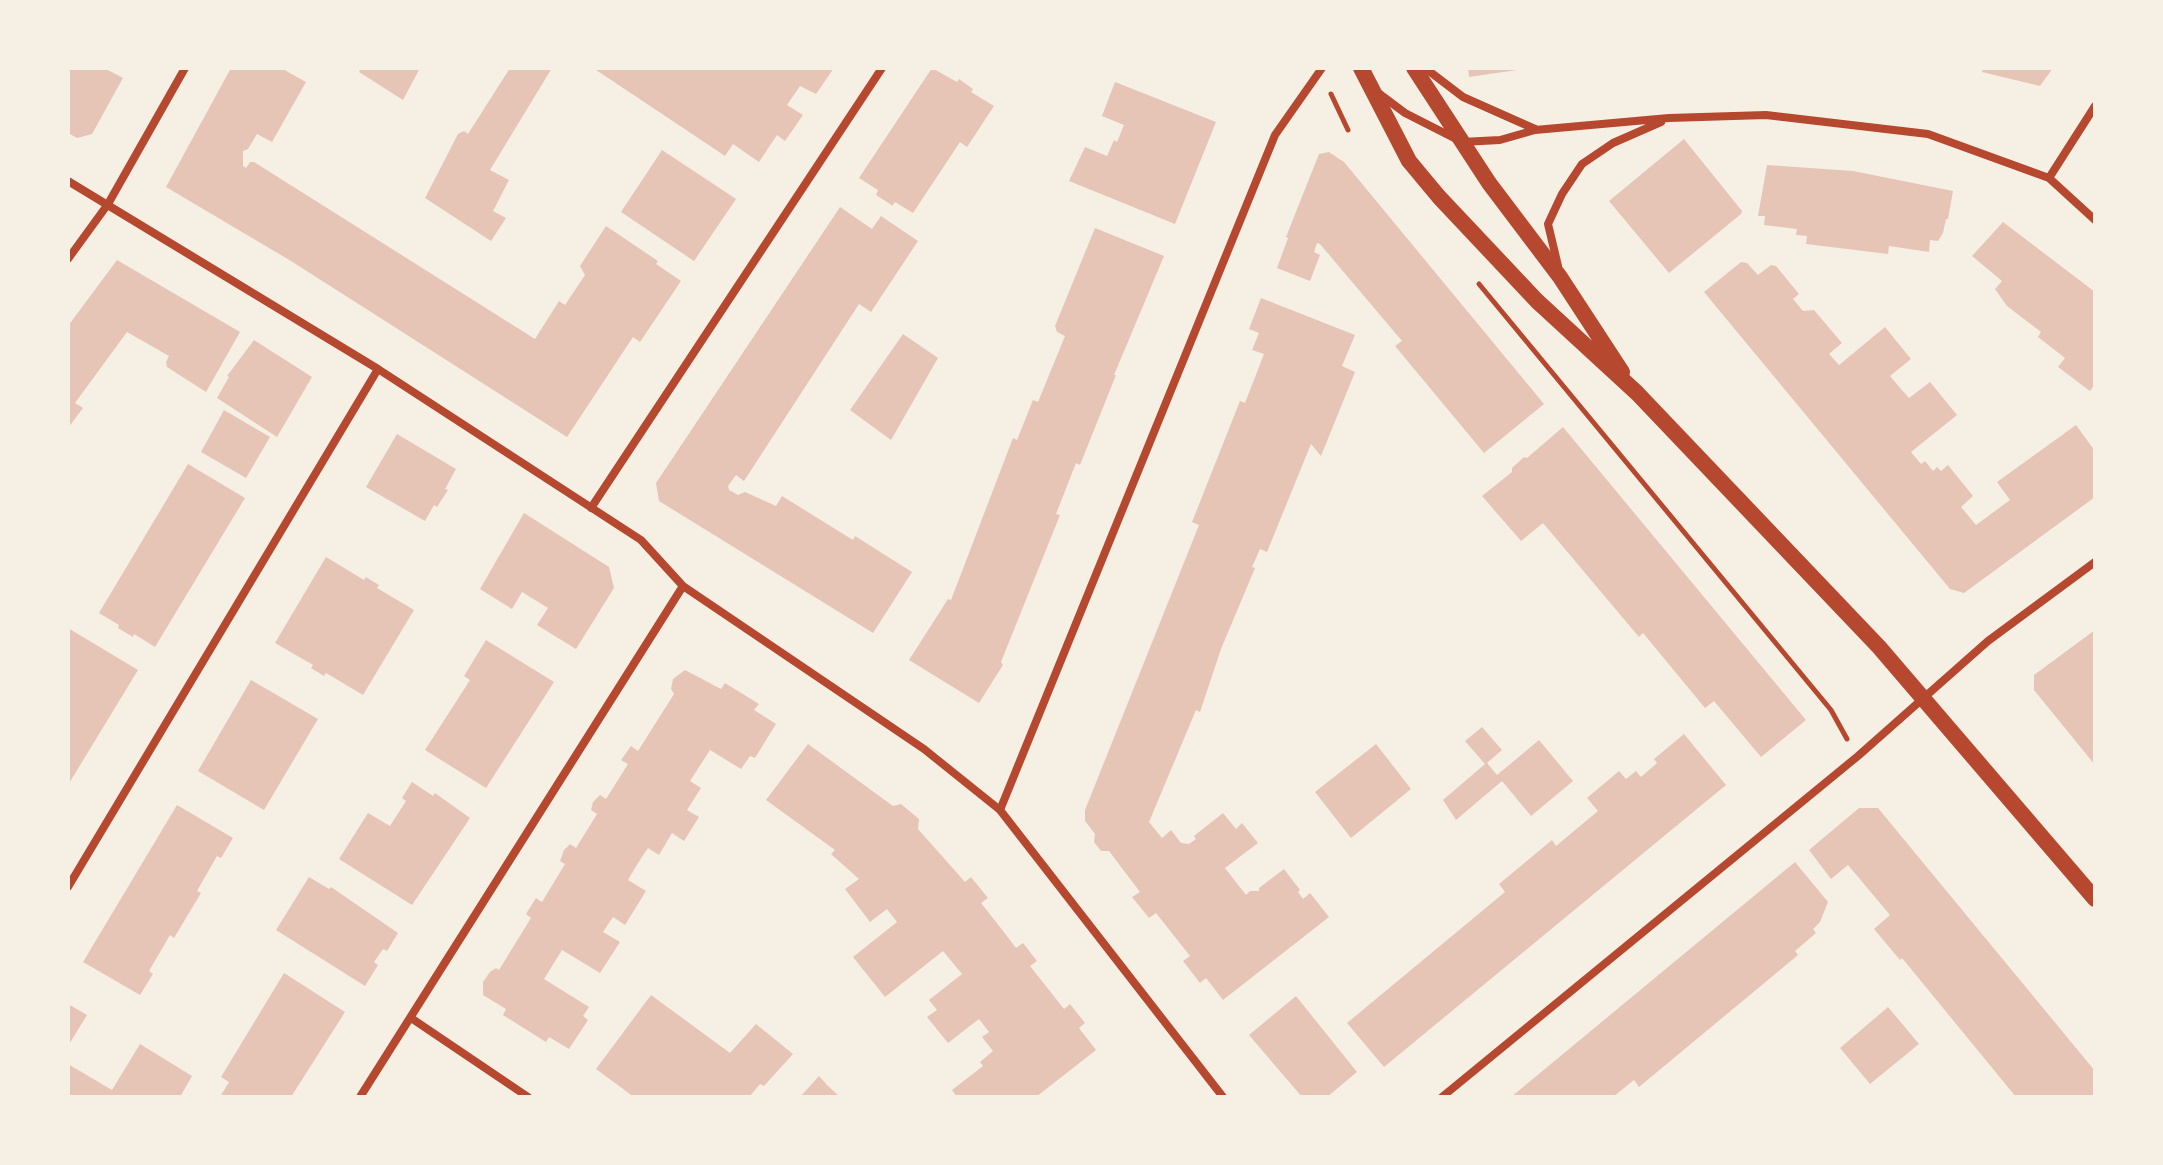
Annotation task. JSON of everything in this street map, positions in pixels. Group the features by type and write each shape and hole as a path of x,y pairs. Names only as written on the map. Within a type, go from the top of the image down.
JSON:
{"main road":[{"path":"1361,68 1409,161 1439,197 1537,301 1637,393 1863,629 2095,899"},
{"path":"1414,68 1489,183 1560,277 1637,393"}],"street":[{"path":"68,259 108,204 185,68"},
{"path":"591,508 882,68"},
{"path":"1425,68 1463,97 1535,130"},
{"path":"1000,810 1275,135 1321,69"},
{"path":"1372,88 1405,113 1462,142 1500,140 1535,130 1669,118 1766,115 1928,134 2049,178 2095,220"},
{"path":"2049,178 2095,106"},
{"path":"1560,277 1548,224 1562,194 1582,164 1613,143 1669,118"},
{"path":"68,181 378,369 641,540 683,586 924,749 1000,810 1223,1097"},
{"path":"68,887 378,369"},
{"path":"1442,1097 1846,766 1988,641 2095,562"},
{"path":"360,1097 683,586"},
{"path":"411,1018 528,1097"}],"path":[{"path":"1321,69 1348,130"},
{"path":"1476,280 1831,710 1851,747"}],"building":[{"path":"68,68 104,68 123,78 92,134 77,138 68,133"},
{"path":"231,68 281,68 306,82 272,142 257,134 248,149 243,151 243,166 246,168 254,162 535,339 559,301 565,305 585,275 580,266 606,226 658,261 656,264 681,281 640,342 633,337 567,437 291,261 166,187"},
{"path":"361,68 420,68 403,100 359,72"},
{"path":"510,68 552,68 490,170 509,180 493,211 506,218 491,241 425,198 458,134 464,131 468,134"},
{"path":"593,68 834,68 816,94 800,86 787,105 803,115 785,141 777,135 759,162 733,144 725,156"},
{"path":"932,68 957,82 959,79 973,89 971,92 994,106 967,147 960,142 913,213 895,202 892,206 876,195 878,190 859,178"},
{"path":"1468,68 1517,68 1517,70 1469,77"},
{"path":"1983,68 2053,68 2040,86 1982,72"},
{"path":"1115,82 1216,122 1175,224 1069,181 1085,147 1107,156 1114,140 1117,142 1124,125 1102,116"},
{"path":"1684,139 1742,211 1669,273 1609,201"},
{"path":"662,150 736,199 694,261 621,212"},
{"path":"1329,152 1344,162 1544,404 1484,453 1395,346 1402,341 1320,244 1317,243 1314,252 1320,255 1310,281 1277,268 1319,154"},
{"path":"1767,165 1853,171 1953,191 1948,219 1938,241 1930,240 1929,252 1889,246 1888,254 1806,244 1807,236 1796,235 1797,229 1764,225 1765,216 1758,216"},
{"path":"840,207 872,229 881,216 918,241 871,312 859,304 744,481 736,475 728,486 738,495 745,492 776,506 782,496 912,572 873,633 659,501 656,483"},
{"path":"2003,222 2095,292 2095,384 2090,391 2058,367 2065,358 2038,337 2041,332 2007,306 1995,289 2002,281 1972,256"},
{"path":"1095,228 1164,256 1080,465 1076,463 1056,514 1060,515 1001,662 1003,665 979,703 909,660 948,599 951,600 1013,438 1017,440 1033,400 1038,402 1065,336 1057,332 1055,326"},
{"path":"117,260 240,332 206,392 167,367 169,356 127,332 75,403 83,408 68,428 68,326"},
{"path":"1741,262 1747,263 1758,275 1771,265 1776,266 1799,294 1793,299 1803,311 1814,310 1842,343 1829,354 1839,365 1885,327 1911,359 1890,376 1909,398 1930,382 1957,415 1911,452 1921,464 1925,461 1933,471 1937,467 1941,471 1948,465 1973,496 1961,507 1976,525 2010,500 1997,482 2076,425 2095,451 2095,497 1964,593 1950,589 1704,292"},
{"path":"1261,298 1355,335 1342,366 1355,372 1321,456 1311,444 1267,552 1260,549 1200,712 1196,710 1149,822 1162,838 1171,830 1181,843 1189,844 1196,839 1194,836 1223,813 1236,829 1242,823 1258,843 1225,868 1246,895 1250,891 1259,891 1284,869 1303,899 1310,893 1329,917 1223,1000 1206,978 1200,983 1183,961 1190,956 1156,913 1149,918 1132,897 1140,892 1109,851 1101,851 1094,842 1095,834 1085,821 1085,810 1199,525 1192,522 1240,401 1245,403 1264,354 1252,350 1259,333 1249,329"},
{"path":"903,334 938,358 891,440 850,410"},
{"path":"254,340 312,377 277,437 217,398 227,376"},
{"path":"224,410 270,437 246,478 201,452"},
{"path":"1563,427 1806,720 1761,757 1714,701 1705,708 1643,633 1639,637 1543,523 1521,541 1482,496 1512,472 1512,468 1524,457 1527,458"},
{"path":"397,434 456,469 445,489 448,490 425,521 366,487"},
{"path":"188,464 245,498 155,647 118,628 119,625 99,613"},
{"path":"524,513 609,567 614,588 576,649 537,625 548,608 522,592 512,609 480,589"},
{"path":"326,557 364,580 366,577 379,585 377,588 414,610 363,695 326,673 324,676 311,668 313,665 275,643"},
{"path":"68,628 138,670 68,785"},
{"path":"2095,630 2095,765 2034,690 2034,675"},
{"path":"486,640 554,682 486,788 425,750 470,680 464,676"},
{"path":"685,670 721,689 725,683 759,704 754,710 776,724 755,758 750,756 741,769 710,750 690,781 701,788 687,810 699,817 684,841 672,833 659,855 648,848 638,863 628,880 646,891 625,925 613,917 603,932 620,942 600,973 562,950 544,979 589,1007 583,1016 588,1020 569,1049 549,1037 546,1042 503,1015 506,1009 483,995 483,982 490,972 496,968 499,970 531,918 526,914 536,898 542,902 565,864 560,861 564,850 570,844 576,848 597,814 591,810 593,802 600,795 606,799 628,764 621,760 631,746 638,751 674,694 671,689 673,679"},
{"path":"251,680 318,719 264,810 198,771"},
{"path":"1482,727 1502,750 1487,763 1497,775 1539,740 1573,781 1531,816 1502,781 1456,820 1443,800 1485,764 1465,741"},
{"path":"1684,734 1726,785 1384,1067 1347,1023 1505,892 1499,884 1552,840 1556,846 1598,811 1587,798 1619,771 1626,779 1636,771 1641,777 1657,763 1654,759"},
{"path":"808,744 893,806 901,804 919,819 918,829 965,882 971,877 988,898 981,903 1016,948 1023,943 1037,961 1030,966 1064,1009 1070,1004 1085,1023 1079,1028 1096,1050 1036,1097 957,1097 952,1090 983,1066 980,1062 993,1051 982,1037 989,1032 979,1019 948,1043 927,1017 937,1010 929,1000 962,974 943,951 885,997 853,957 897,922 887,909 870,922 845,889 859,879 831,854 835,850 766,800"},
{"path":"1376,744 1411,789 1351,838 1315,792"},
{"path":"412,782 433,796 435,793 470,818 412,905 339,859 368,813 390,826 406,801 402,798"},
{"path":"177,805 233,838 221,858 217,856 197,891 201,893 174,938 170,935 149,971 153,974 140,995 83,962"},
{"path":"1859,808 1878,808 2095,1071 2095,1097 2016,1097 1902,958 1900,960 1874,929 1890,915 1848,865 1831,879 1809,850"},
{"path":"1795,862 1828,902 1820,922 1813,929 1816,933 1795,951 1798,955 1639,1087 1634,1080 1613,1097 1511,1097"},
{"path":"309,877 329,889 331,887 398,933 387,951 383,949 374,962 378,965 365,986 276,930"},
{"path":"284,973 345,1012 291,1097 220,1097 229,1082 221,1077"},
{"path":"651,995 730,1053 756,1024 793,1054 764,1086 760,1084 749,1097 634,1097 596,1069"},
{"path":"1296,996 1357,1072 1327,1097 1302,1097 1249,1035"},
{"path":"68,1004 87,1015 68,1046"},
{"path":"1888,1007 1919,1044 1870,1084 1840,1048"},
{"path":"140,1044 192,1076 180,1097 68,1097 68,1064 112,1090"},
{"path":"819,1076 827,1085 840,1097 800,1097"}]}
